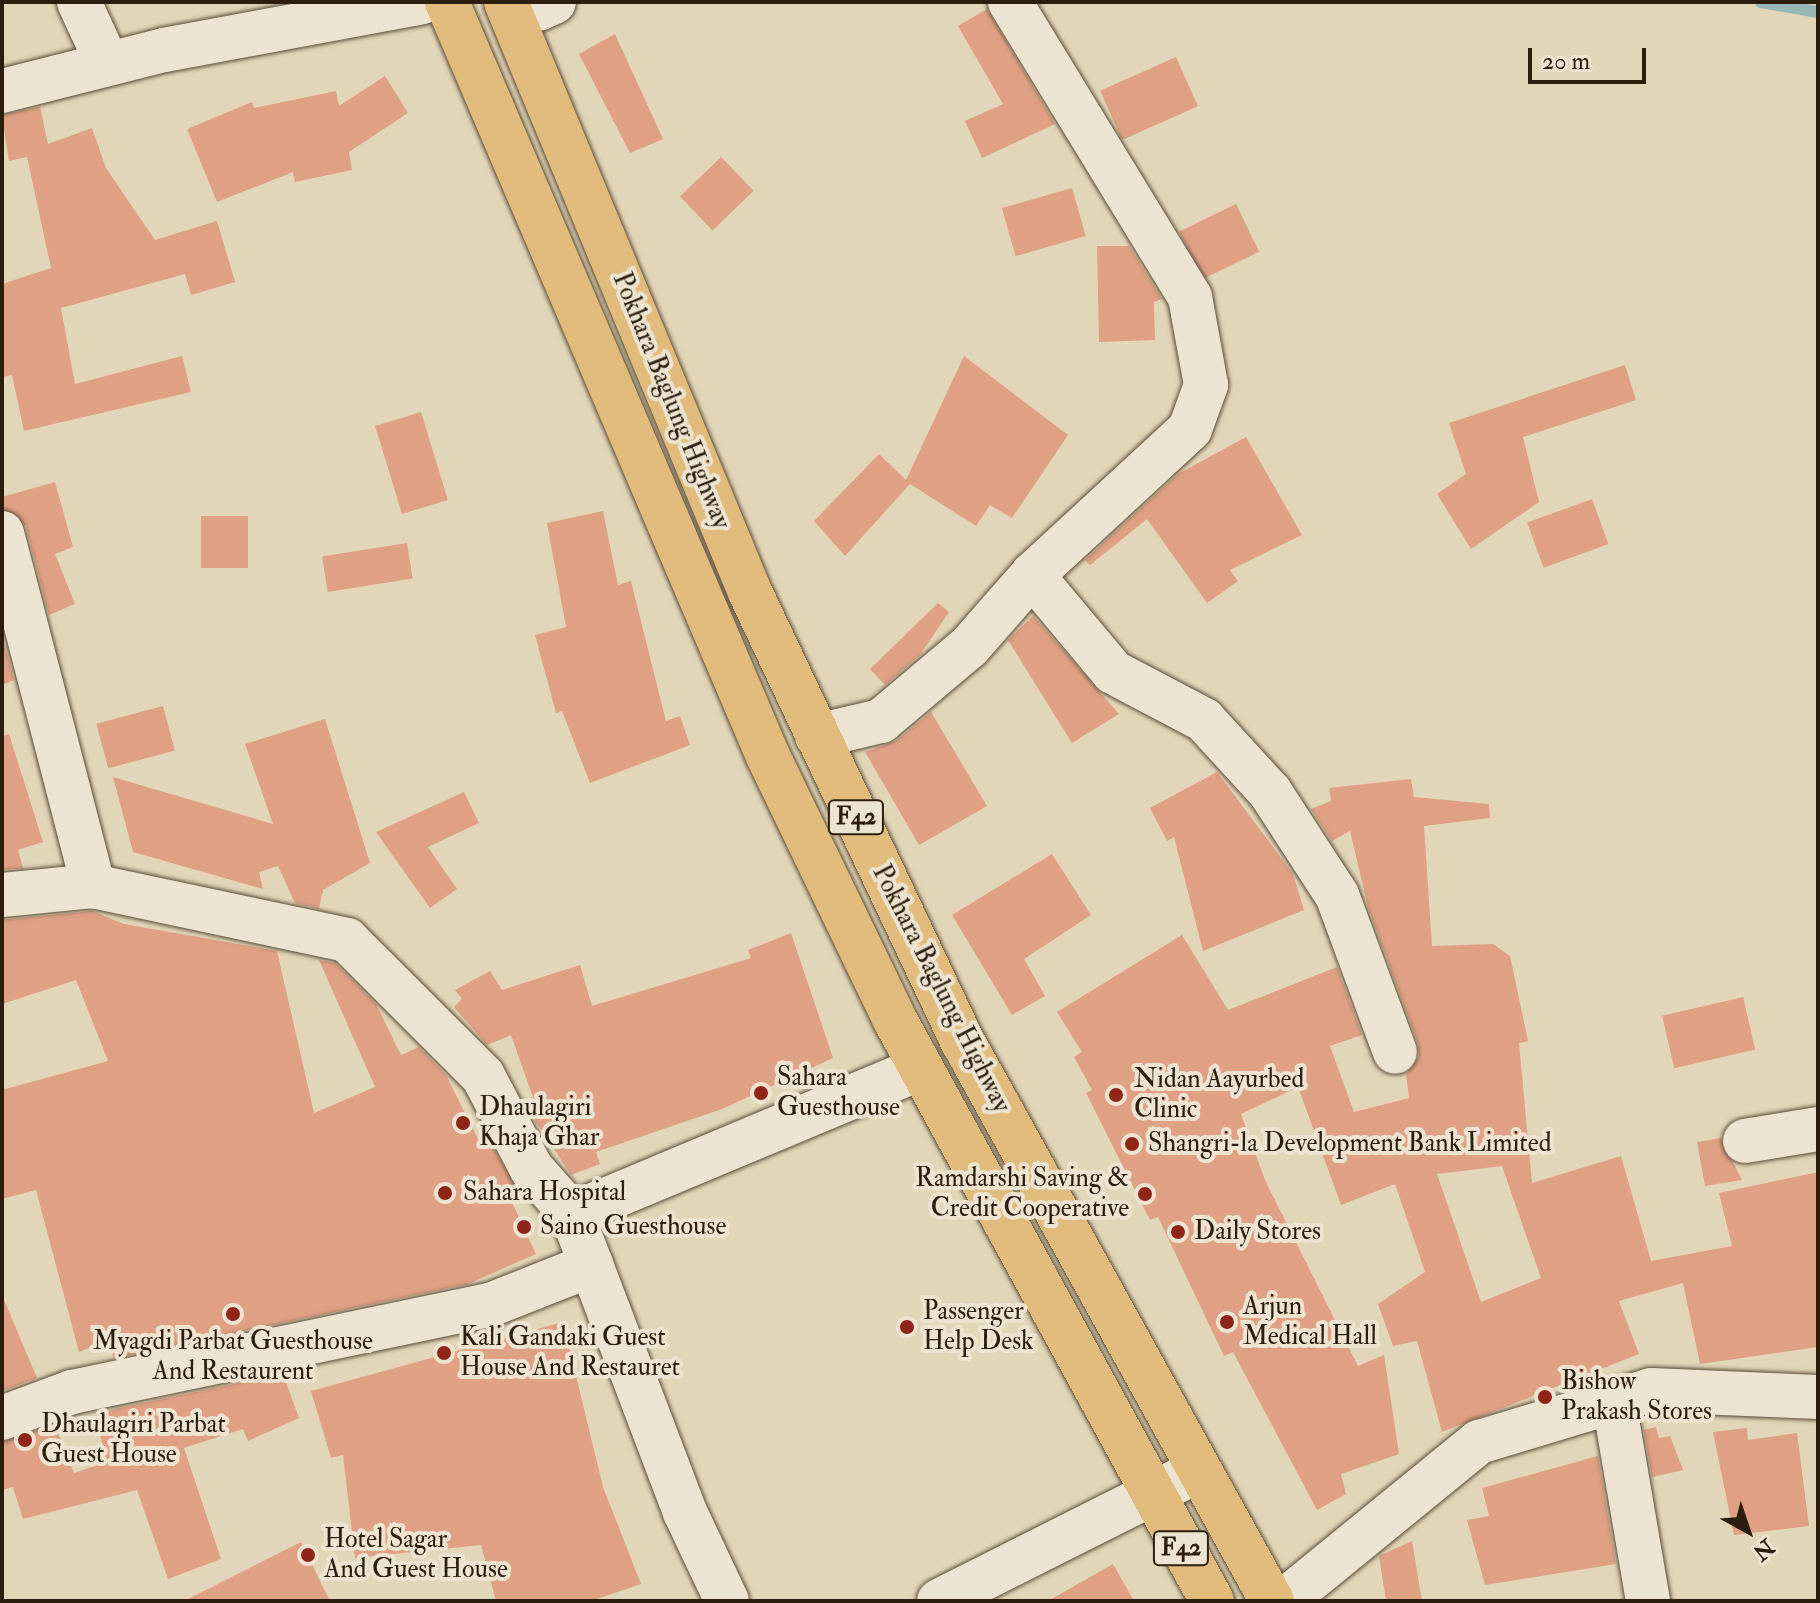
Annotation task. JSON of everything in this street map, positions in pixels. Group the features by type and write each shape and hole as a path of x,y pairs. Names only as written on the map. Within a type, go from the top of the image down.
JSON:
{"highway":[{"name":"Pokhara Baglung Highway","path":"447,2 693,593 921,1068 1151,1496 1212,1601"},
{"name":"Pokhara Baglung Highway","path":"506,2 750,592 963,1042 1272,1601"}],"street":[{"path":"79,2 107,63"},
{"path":"2,91 107,63 422,2"},
{"path":"529,2 540,8 554,2"},
{"path":"817,736 881,721 969,647 1032,575 1190,429 1206,385 1190,297 1010,2"},
{"path":"2,533 93,886"},
{"path":"1032,575 1113,672 1204,720 1270,792 1337,895 1395,1052"},
{"path":"2,895 93,886 347,940 483,1076 531,1168 572,1214 727,1601"},
{"path":"572,1214 921,1068"},
{"path":"1745,1141 1818,1129"},
{"path":"2,1418 72,1392 490,1305 591,1265"},
{"path":"1284,1601 1479,1442 1651,1390 1818,1397"},
{"path":"1614,1402 1648,1601"},
{"path":"939,1601 1198,1471"}],"building":[{"path":"987,9 1055,124 982,158 965,121 1003,104 958,26"},
{"path":"615,34 663,139 630,153 579,54"},
{"path":"1176,57 1198,106 1122,140 1100,91"},
{"path":"385,76 408,113 349,152 352,170 295,182 293,172 217,202 187,129 252,102 254,108 336,91 339,106"},
{"path":"40,107 48,144 92,128 106,168 155,240 217,221 235,282 191,295 185,274 61,308 75,384 182,356 191,392 24,431 12,375 2,377 2,284 51,268 27,157 9,161 2,115"},
{"path":"721,157 754,191 713,230 680,197"},
{"path":"1072,188 1086,236 1016,256 1002,208"},
{"path":"1236,204 1259,252 1203,279 1179,232"},
{"path":"1097,246 1129,246 1162,299 1154,302 1155,340 1099,342"},
{"path":"964,356 1068,435 1012,518 990,505 976,526 910,484 845,556 814,521 879,454 906,480"},
{"path":"1625,365 1636,400 1523,437 1539,502 1471,549 1437,494 1466,474 1449,423"},
{"path":"421,412 448,500 402,514 375,426"},
{"path":"1246,437 1302,535 1230,570 1238,581 1207,603 1147,519 1090,565 1085,560 1178,474"},
{"path":"55,482 73,547 55,554 75,604 49,615 26,526 2,509 2,497"},
{"path":"1592,499 1608,544 1544,568 1527,523"},
{"path":"603,511 618,585 631,581 666,721 680,716 690,745 590,783 562,711 556,713 535,635 566,627 547,523"},
{"path":"201,516 248,516 248,568 201,568"},
{"path":"407,543 413,579 328,592 322,556"},
{"path":"938,603 949,612 920,655 885,685 870,669"},
{"path":"1033,616 1119,714 1072,743 1008,640"},
{"path":"2,635 14,680 2,685"},
{"path":"163,706 175,750 108,768 96,724"},
{"path":"931,712 987,806 919,845 865,752 896,741"},
{"path":"325,719 370,863 323,890 319,909 295,903 278,866 259,872 263,889 133,852 113,777 273,824 245,744"},
{"path":"9,734 43,842 18,850 23,868 2,870 2,736"},
{"path":"1217,772 1293,874 1304,910 1203,951 1174,837 1167,841 1150,808"},
{"path":"1411,779 1414,797 1489,804 1490,818 1424,826 1432,946 1493,944 1510,956 1528,1041 1519,1043 1532,1183 1621,1156 1651,1261 1732,1246 1719,1193 1818,1172 1818,1347 1700,1364 1683,1283 1619,1301 1639,1354 1442,1432 1417,1341 1393,1346 1378,1304 1425,1272 1395,1184 1341,1205 1298,1087 1241,1114 1265,1180 1358,1366 1384,1355 1399,1454 1341,1474 1346,1494 1317,1510 1233,1352 1224,1356 1158,1217 1150,1220 1086,1093 1092,1090 1074,1057 1082,1052 1057,1012 1182,935 1228,1010 1337,967 1362,1035 1330,1046 1354,1112 1409,1098 1406,1074 1419,1057 1418,1043 1368,907 1350,831 1332,841 1311,809 1331,801 1329,788","holes":["1502,1166 1541,1278 1481,1302 1437,1174"]},
{"path":"464,792 479,823 428,847 457,889 430,908 376,832"},
{"path":"1052,854 1091,915 1024,959 1045,996 1012,1015 952,915"},
{"path":"92,911 124,924 277,951 314,1113 375,1087 319,960 335,963 376,1004 401,1055 419,1047 446,1075 481,1145 489,1141 521,1194 510,1198 536,1254 468,1284 114,1358 108,1340 79,1352 36,1190 2,1199 2,1090 108,1061 76,980 2,1004 2,920"},
{"path":"791,933 833,1058 722,1109 596,1152 600,1164 571,1175 534,1119 540,1117 511,1035 487,1045 454,1007 462,999 455,990 490,971 502,990 580,965 592,1006 751,958 748,950"},
{"path":"1743,997 1755,1050 1674,1068 1662,1016"},
{"path":"1721,1138 1742,1180 1705,1186 1697,1142"},
{"path":"2,1295 37,1378 2,1391"},
{"path":"563,1322 603,1487 641,1584 591,1601 496,1601 481,1545 355,1558 343,1455 331,1458 311,1391"},
{"path":"283,1374 299,1418 248,1441 243,1429 184,1448 221,1559 168,1579 137,1490 23,1519 13,1487 2,1490 2,1442 55,1425 74,1473 107,1462 96,1418 114,1409"},
{"path":"1656,1427 1659,1438 1670,1436 1683,1470 1652,1477 1644,1430"},
{"path":"1747,1428 1748,1440 1797,1433 1809,1526 1734,1535 1713,1432"},
{"path":"1598,1456 1616,1564 1485,1585 1467,1520 1489,1516 1482,1488"},
{"path":"1412,1541 1422,1601 1386,1601 1379,1556"},
{"path":"301,1542 330,1601 184,1601"},
{"path":"1113,1564 1134,1601 1048,1601"}],"waterway":[{"path":"1761,2 1818,12"}],"place":[{"name":"Sahara Guesthouse","path":"761,1093"},
{"name":"Nidan Aayurbed Clinic","path":"1116,1095"},
{"name":"Dhaulagiri Khaja Ghar","path":"463,1123"},
{"name":"Shangri-la Development Bank Limited","path":"1132,1144"},
{"name":"Sahara Hospital","path":"445,1193"},
{"name":"Ramdarshi Saving & Credit Cooperative","path":"1145,1194"},
{"name":"Saino Guesthouse","path":"524,1227"},
{"name":"Daily Stores","path":"1178,1232"},
{"name":"Myagdi Parbat Guesthouse And Restaurent","path":"233,1314"},
{"name":"Arjun Medical Hall","path":"1227,1322"},
{"name":"Passenger Help Desk","path":"907,1327"},
{"name":"Kali Gandaki Guest House And Restauret","path":"444,1353"},
{"name":"Bishow Prakash Stores","path":"1545,1397"},
{"name":"Dhaulagiri Parbat Guest House","path":"25,1440"},
{"name":"Hotel Sagar And Guest House","path":"308,1555"}]}
